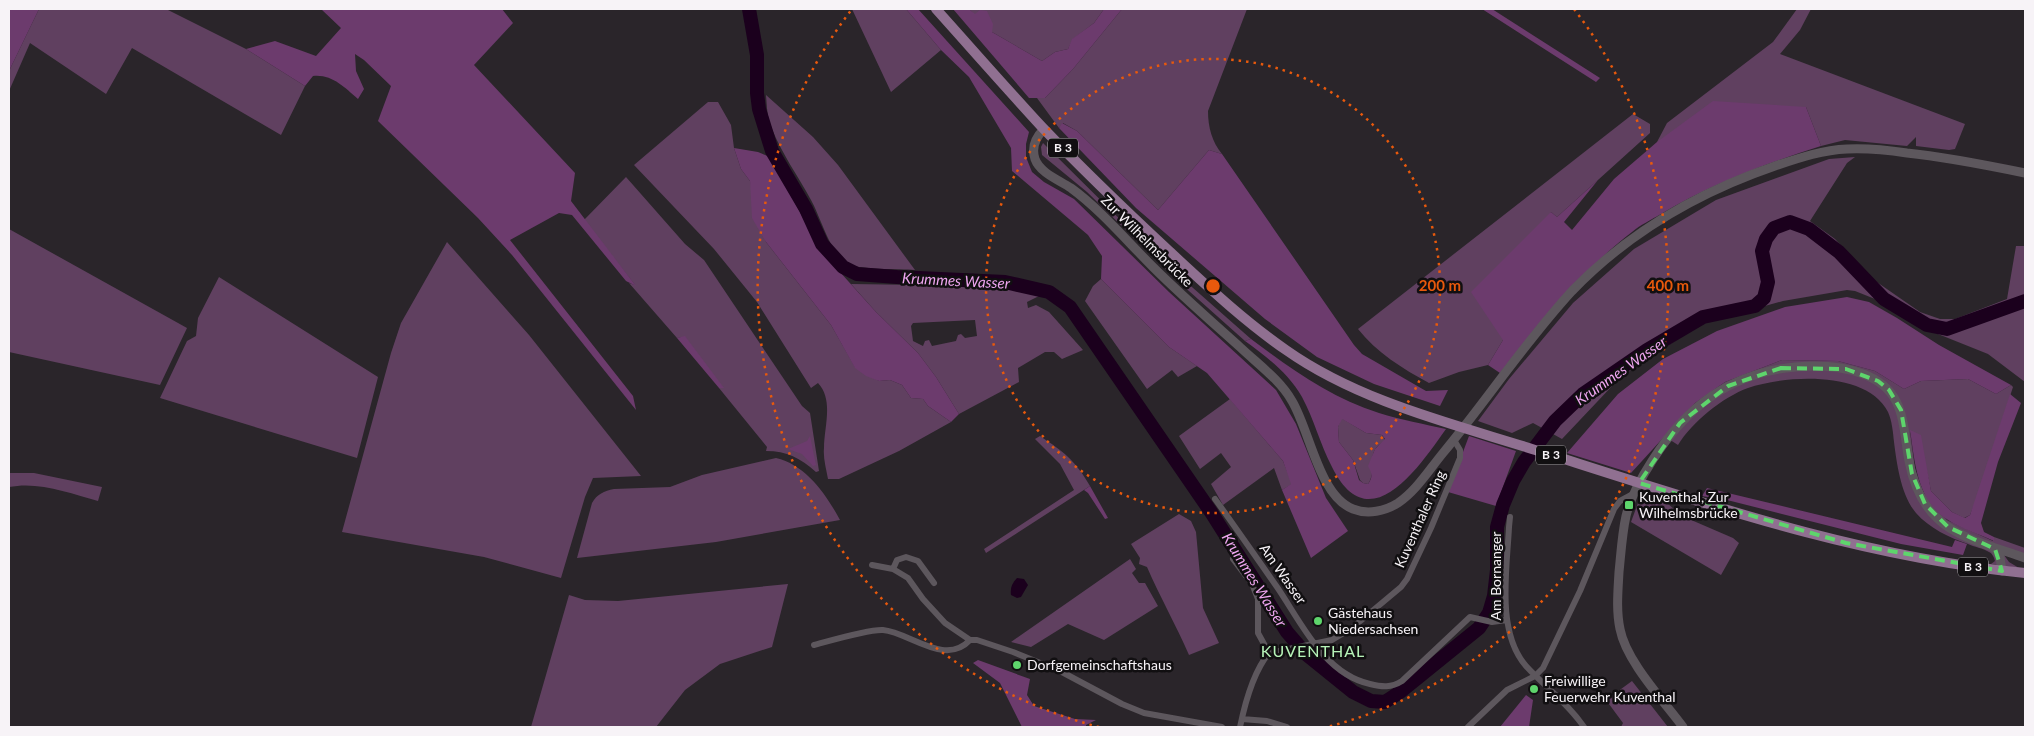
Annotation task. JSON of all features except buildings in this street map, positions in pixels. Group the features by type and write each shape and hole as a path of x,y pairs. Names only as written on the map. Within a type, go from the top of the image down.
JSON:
{"main road":[{"name":"B 3","path":"936,9 1044,129 1199,279 1270,339 1342,384 1440,419 1744,516 1815,536 1922,558 2025,574"}],"street":[{"name":"Zur Wilhelmsbrücke","path":"1044,129 1036,139 1034,148 1035,159 1041,168 1084,198 1158,272 1278,382 1297,410 1326,480 1334,493 1344,504 1358,511 1372,512 1397,503 1411,491 1464,428 1548,319 1582,282 1630,240 1682,207 1734,182 1767,169 1829,150 1862,148 1958,159 2025,173"},
{"path":"1683,727 1630,656 1624,643 1618,612 1623,531 1638,483 1666,439 1694,409 1710,396 1745,378 1762,372 1798,367 1825,366 1863,374 1878,380 1890,390 1898,404 1912,474 1921,497 1930,511 1955,532 1991,546 2000,557 2002,571"},
{"path":"1464,428 1638,483"},
{"name":"Kuventhaler Ring","path":"1269,653 1303,644 1332,640 1352,628 1394,594 1407,579 1460,458 1460,450 1454,440"},
{"path":"1468,727 1507,690 1535,676 1543,668 1580,591 1614,509 1620,501 1633,494"},
{"name":"Am Wasser","path":"1215,499 1314,643 1329,661 1353,678 1365,683 1387,687 1402,681 1470,617 1492,622 1506,620"},
{"name":"Am Bornanger","path":"1510,517 1508,527 1506,620 1518,654 1524,664 1574,712 1584,727"},
{"name":"B 3","path":"1991,546 2025,558"},
{"path":"893,569 897,560 906,556 918,561 934,583"},
{"path":"1234,560 1252,584 1258,599 1258,633 1269,653 1264,659 1252,686 1240,727"},
{"path":"872,565 893,569 908,578 923,599 945,623 970,640 977,640 1013,652 1060,671 1122,704 1144,713 1222,727"},
{"path":"814,644 881,630 896,633 920,644 941,650 958,648 970,640"},
{"path":"1242,719 1267,721 1287,727"}],"highlighted area":[{"path":"1781,368 1846,369 1878,381 1889,390 1901,410 1912,474 1925,504 1948,527 1995,549 2002,571 1846,543 1639,483 1680,423 1728,386"}],"shaded area":[{"path":"9,9 39,9 9,71"},
{"path":"39,9 166,9 246,49 305,86 281,135 132,48 106,94 30,43 9,91 9,71"},
{"path":"321,9 502,9 513,23 474,65 575,173 571,201 636,286 626,281 572,215 559,213 510,240 633,396 636,410 512,255 478,218 378,121 391,86 364,60 355,54 356,71 364,89 358,99 337,82 326,77 313,76 305,86 246,49 275,41 316,56 341,28"},
{"path":"852,9 906,9 941,50 891,92"},
{"path":"906,9 918,9 1029,132 1026,144 1026,157 1032,172 1044,182 1074,199 1169,292 1276,390 1296,424 1326,498 1348,531 1311,558 1282,490 1291,484 1283,461 1207,373 1169,347 1101,279 1102,256 1088,235 1012,171 1011,148 969,77 941,50"},
{"path":"953,9 969,9 975,14 980,10 987,11 993,24 992,32 1042,61 1055,52 1068,49 1072,39 1094,23 1104,9 1122,9 1073,69 1045,98 1029,98"},
{"path":"969,9 1104,9 1094,23 1073,39 1068,49 1055,52 1042,61 992,32"},
{"path":"1122,9 1247,9 1208,111 1211,134 1222,154 1209,150 1158,210 1077,131 1063,123 1059,128 1037,98 1045,98 1073,69"},
{"path":"1482,9 1492,9 1600,78 1596,82"},
{"path":"1797,9 1811,9 1800,30 1780,54 1965,124 1955,149 1916,146 1916,137 1907,146 1845,140 1821,146 1806,107 1657,142 1667,123 1773,42"},
{"path":"766,95 813,137 838,165 915,270 859,267 846,263 835,252 811,200 776,138 769,121"},
{"path":"1713,101 1806,107 1821,146 1779,160 1719,184 1680,203 1638,227 1613,247 1578,281 1500,373 1488,365 1503,340 1471,292 1551,212 1557,217 1598,180 1564,222 1572,230 1614,179 1657,142"},
{"path":"708,102 718,102 731,125 734,148 741,169 750,181 766,242 831,325 855,367 879,381 890,380 902,385 911,398 923,399 928,406 951,422 899,451 839,479 828,479 824,452 827,406 823,390 818,383 811,388 757,302 714,249 634,165"},
{"path":"1633,114 1650,124 1650,133 1557,217 1551,212 1503,340 1488,365 1459,372 1429,383 1390,359 1358,329"},
{"path":"1062,123 1077,131 1158,210 1209,150 1222,154 1354,345 1362,354 1426,391 1448,390 1440,406 1374,384 1317,357 1265,319 1136,208 1059,128"},
{"path":"1043,143 1159,258 1251,339 1245,341 1180,283 1087,192 1042,155 1041,147"},
{"path":"734,148 758,152 770,157 821,251 876,312 918,353 936,377 959,414 951,422 928,406 923,399 911,398 902,385 890,380 879,381 866,376 855,368 831,325 766,242 752,218 750,181 741,169"},
{"path":"1855,157 1847,163 1810,221 1835,239 1871,278 1920,312 1940,319 1955,319 2007,299 2016,246 2025,246 2025,382 1988,354 1933,332 1880,301 1855,291 1847,290 1783,301 1704,323 1638,364 1614,384 1562,439 1533,423 1512,433 1478,421 1509,379 1573,303 1634,249 1716,200 1829,159"},
{"path":"626,177 685,244 704,260 802,406 810,413 819,471 816,472 799,459 787,454 766,451 767,447 719,388 723,388 685,337 677,338 629,283 635,285 584,220"},
{"path":"9,229 187,328 160,385 9,352"},
{"path":"447,242 529,335 641,476 593,478 585,497 561,578 484,557 342,532 401,323"},
{"path":"219,277 378,377 357,458 160,398 187,341 196,336 198,318"},
{"path":"1101,279 1169,347 1197,366 1178,377 1172,370 1147,389 1085,301 1093,286"},
{"path":"851,284 986,286 1031,292 1039,296 1027,302 1028,308 1036,305 1049,312 1083,350 1062,359 1054,352 1045,352 1018,368 1019,382 959,414 936,377 918,353 876,312","holes":["975,320 977,336 965,338 961,334 958,335 956,341 932,346 929,340 925,341 923,346 913,341 911,326 913,323"]},
{"path":"1847,297 1869,302 1939,345 2011,385 1996,394 1968,379 1921,381 1904,389 1875,371 1838,361 1782,360 1725,382 1695,403 1631,473 1567,453 1618,394 1663,359 1717,331 1785,307"},
{"path":"685,336 724,388 719,388 677,338"},
{"path":"1251,339 1312,382 1361,407 1404,420 1446,429 1422,462 1393,490 1377,498 1362,498 1346,488 1332,467 1306,405 1297,389 1277,366 1245,341","holes":["1342,419 1366,433 1382,435 1385,439 1375,449 1368,466 1371,475 1368,484 1359,480 1353,460 1339,442 1338,427"]},
{"path":"1782,360 1838,361 1875,371 1904,389 1921,381 1968,379 1996,394 2011,385 2013,387 1976,500 1970,515 1964,518 1952,512 1931,491 1927,472 1910,431 1915,469 1923,492 1947,520 1993,541 1994,537 2025,548 2025,561 2004,555 2009,562 2019,568 1991,564 1995,561 1990,553 1940,532 1916,513 1907,498 1900,479 1888,412 1877,398 1862,389 1824,379 1783,380 1764,384 1748,388 1728,397 1700,419 1678,445 1664,436 1695,403 1725,382"},
{"path":"2010,394 2021,403 1998,462 1981,523 1984,532 1994,537 1994,541 1948,520 1930,503 1919,480 1910,430 1921,435 1931,491 1952,512 1965,518 1970,515"},
{"path":"1230,399 1283,461 1292,484 1282,490 1274,468 1223,505 1211,484 1231,467 1221,453 1200,469 1179,436"},
{"path":"1341,418 1366,433 1382,435 1385,440 1376,448 1372,457 1372,475 1368,484 1360,480 1353,460 1339,442 1338,427"},
{"path":"810,436 816,465 813,466 802,454 788,449 807,441"},
{"path":"1040,436 1068,457 1079,469 1090,486 986,553 984,549 1074,490 1060,464 1035,439"},
{"path":"1469,436 1516,451 1496,506 1448,492"},
{"path":"776,458 797,467 806,474 822,491 840,520 716,542 577,558 592,503 596,497 604,492 614,489 670,487 702,475"},
{"path":"9,473 34,473 102,487 98,501 65,491 43,487 9,487"},
{"path":"1090,486 1108,518 1105,519 1084,490"},
{"path":"1707,488 1952,547 1955,540 1967,544 1963,555 1901,544 1731,501 1702,496"},
{"path":"1645,493 1660,497 1682,516 1733,538 1739,543 1721,575 1631,522 1638,503"},
{"path":"1179,514 1191,521 1196,532 1203,608 1219,643 1189,655 1147,567 1139,564 1140,558 1131,544"},
{"path":"1130,559 1136,569 1132,573 1139,583 1145,583 1158,606 1104,640 1068,624 1031,647 1011,642"},
{"path":"1017,578 1024,579 1028,585 1021,597 1017,598 1011,595 1011,592"},
{"path":"788,584 772,647 720,664 685,690 656,727 531,727 569,595 585,600 618,601"},
{"path":"978,660 1030,679 1027,695 1034,706 1075,719 1096,720 1086,725 1086,727 1022,727 1000,683 973,663"},
{"path":"1632,681 1668,727 1621,727 1623,723 1606,700"},
{"path":"1526,695 1533,700 1529,727 1500,727"}],"waterway":[{"name":"Krummes Wasser","path":"749,9 757,55 759,109 772,151 806,209 822,244 843,267 857,274 1005,282 1049,292 1070,307 1211,512 1287,632 1306,654 1353,692 1371,701 1385,702 1400,692 1479,628 1489,613 1494,596 1497,570 1497,527 1503,505 1513,481 1524,462 1555,421 1583,394 1647,350 1703,317 1755,306 1764,298 1768,282 1762,251 1766,239 1774,228 1790,222 1809,229 1839,252 1884,299 1927,325 1947,329 2025,301"}],"place":[{"name":"Kuventhal, Zur Wilhelmsbrücke","path":"1629,505"},
{"name":"Gästehaus Niedersachsen","path":"1318,621"},
{"name":"Dorfgemeinschaftshaus","path":"1017,665"},
{"name":"Freiwillige Feuerwehr Kuventhal","path":"1534,689"}],"district":[{"name":"KUVENTHAL","path":"1313,651"}]}
